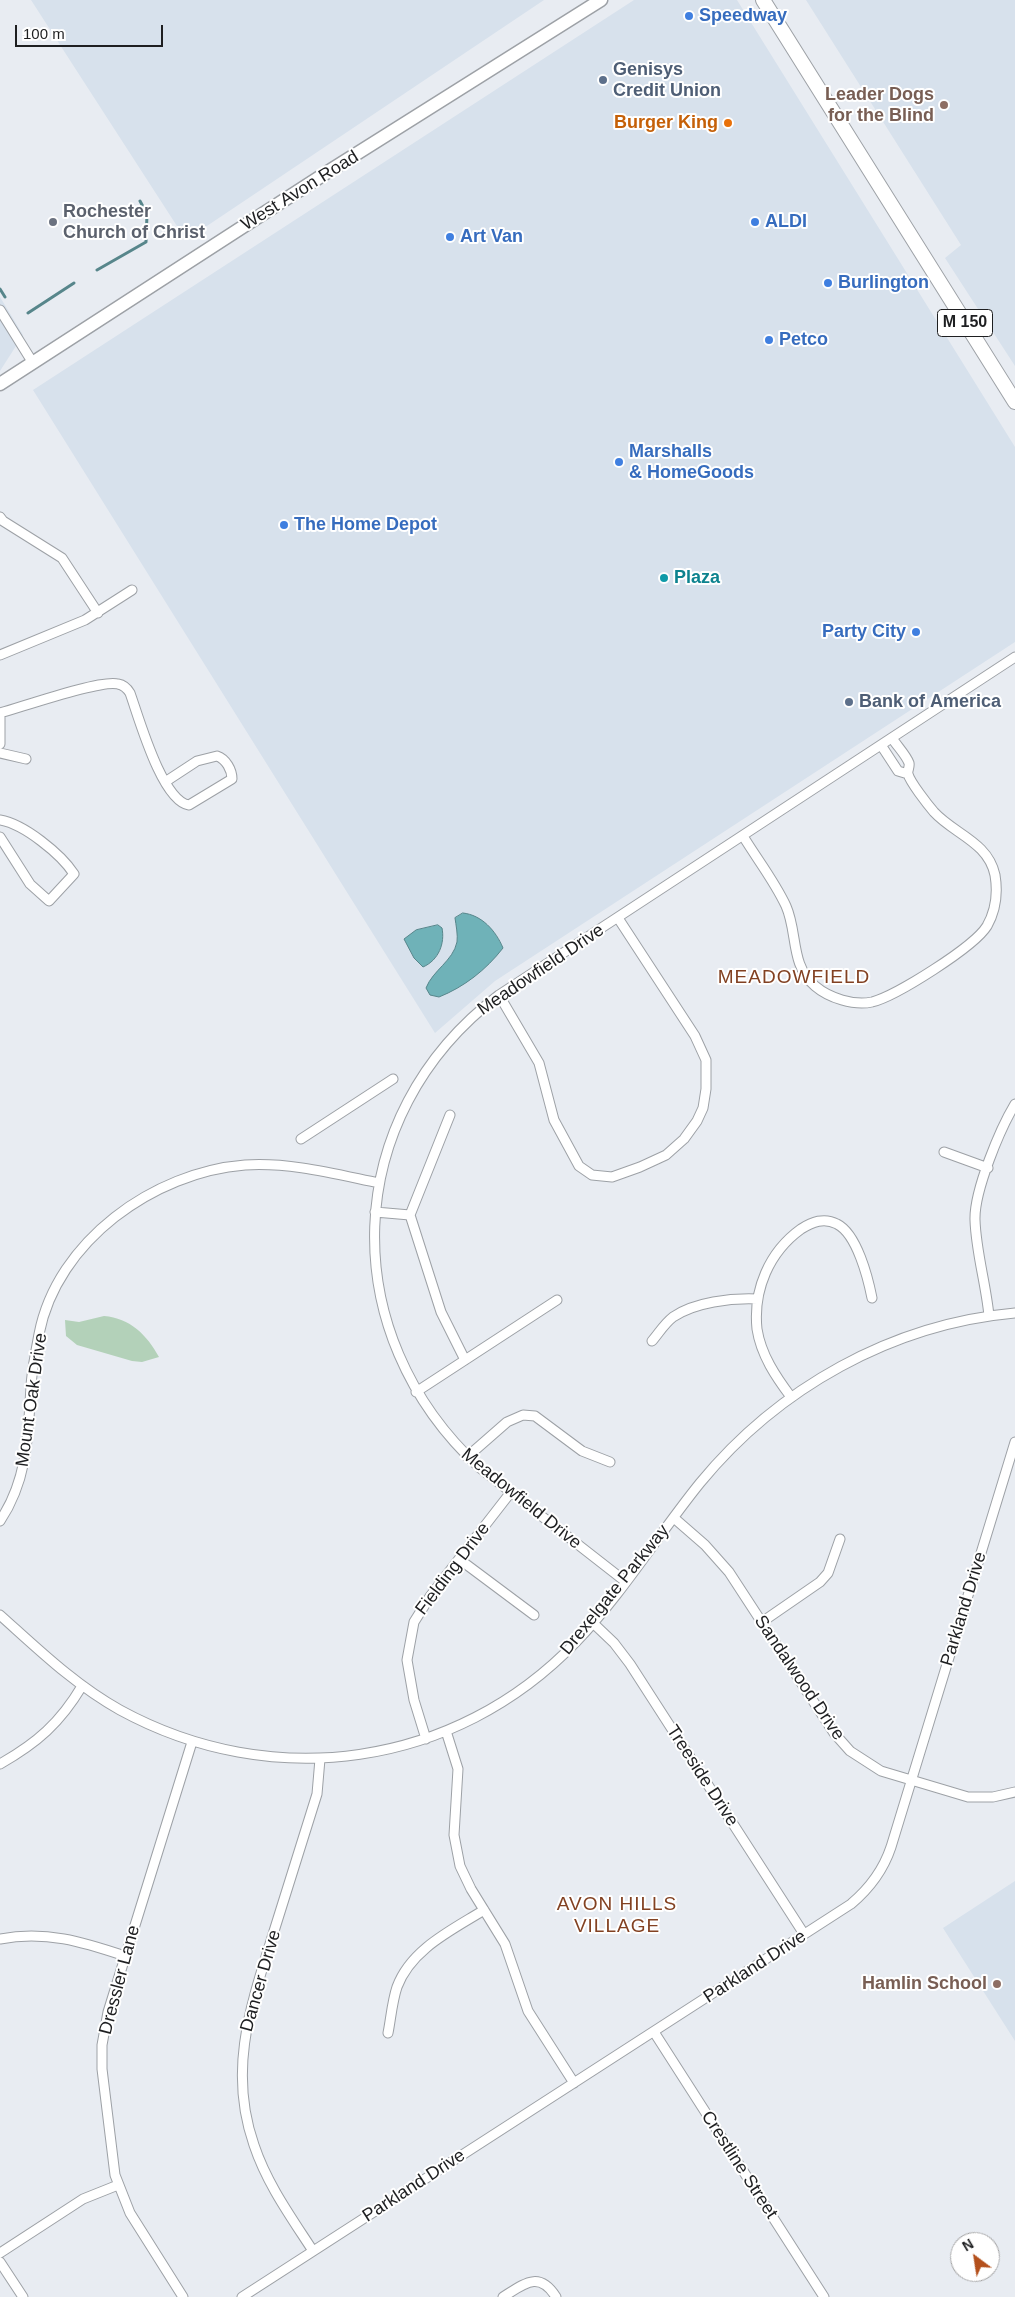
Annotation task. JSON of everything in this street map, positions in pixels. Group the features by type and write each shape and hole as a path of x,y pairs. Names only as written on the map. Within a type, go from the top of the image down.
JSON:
{"main road":[{"name":"West Avon Road","path":"0,384 326,173 601,0"},
{"name":"M 150","path":"763,0 1015,402"}],"street":[{"path":"0,310 32,363"},
{"path":"0,517 2,521 62,558 98,613"},
{"path":"0,655 85,620 132,590"},
{"name":"Meadowfield Drive","path":"626,1582 467,1456 440,1428 416,1392 400,1362 383,1313 374,1256 375,1212 379,1183 389,1145 413,1091 452,1036 472,1016 498,995 1015,657"},
{"path":"0,744 0,713 75,690 117,683 126,687 130,693 151,752 165,782 178,801 190,805 232,779 232,775 227,763 217,756 197,761 165,782"},
{"path":"743,836 787,909 798,961 808,979 818,989 838,999 863,1003 882,998 956,954 976,939 988,924 996,899 995,875 988,857 982,849 933,811 908,774 909,763 892,738"},
{"path":"881,745 898,771 908,774"},
{"path":"0,752 26,759"},
{"path":"0,820 13,822 65,861 74,874 49,900 30,884 0,837"},
{"path":"498,995 539,1064 554,1120 579,1166 592,1175 612,1177 640,1168 666,1155 690,1132 703,1108 706,1089 706,1060 692,1030 618,918"},
{"path":"301,1138 393,1079"},
{"path":"989,1316 975,1221 979,1191 1015,1104"},
{"path":"450,1115 410,1215 441,1312 465,1360"},
{"path":"944,1152 988,1168"},
{"name":"Mount Oak Drive","path":"0,1520 17,1490 25,1464 30,1428 31,1384 44,1318 65,1274 85,1247 108,1222 133,1203 169,1184 222,1168 263,1164 289,1166 379,1183"},
{"path":"375,1212 410,1215"},
{"path":"791,1397 770,1367 762,1350 757,1329 757,1300 767,1269 776,1254 798,1232 817,1221 836,1223 846,1234 867,1272 872,1298"},
{"path":"416,1392 557,1300"},
{"path":"652,1341 664,1324 681,1313 727,1300 757,1300"},
{"name":"Drexelgate Parkway","path":"0,1615 82,1686 137,1719 192,1742 265,1757 320,1759 366,1754 426,1739 481,1714 530,1683 560,1658 593,1623 626,1582 699,1484 735,1445 791,1397 838,1367 881,1347 927,1330 989,1316 1015,1313"},
{"path":"467,1456 507,1422 523,1415 534,1416 582,1450 610,1462"},
{"name":"Parkland Drive","path":"242,2297 851,1904 876,1880 887,1859 1015,1442"},
{"name":"Fielding Drive","path":"426,1739 409,1678 407,1660 414,1622 422,1607 511,1492"},
{"name":"Sandalwood Drive","path":"674,1518 706,1545 726,1568 834,1733 850,1751 880,1771 968,1797 993,1797 1015,1792"},
{"path":"762,1622 820,1582 828,1573 840,1539"},
{"path":"459,1560 534,1615"},
{"name":"Treeside Drive","path":"593,1623 614,1643 630,1664 804,1934"},
{"path":"0,1764 42,1737 60,1718 82,1686"},
{"path":"446,1731 458,1768 454,1826 456,1854 465,1878 508,1951 517,1985 528,2011 574,2083"},
{"name":"Dressler Lane","path":"183,2297 130,2213 118,2185 102,2069 102,2045 108,2012 192,1742"},
{"name":"Dancer Drive","path":"313,2251 277,2194 259,2160 246,2117 242,2064 249,2012 317,1794 320,1759"},
{"path":"388,2033 397,1987 408,1968 432,1943 484,1910"},
{"path":"0,1939 20,1935 53,1935 125,1956"},
{"name":"Crestline Street","path":"654,2032 824,2297"},
{"path":"0,2252 83,2199 118,2185"},
{"path":"0,2262 23,2297"},
{"path":"503,2297 523,2284 536,2281 547,2286 556,2297"}],"shaded area":[{"path":"31,0 544,0 186,240"},
{"path":"634,0 737,0 1015,447 1015,642 495,981 435,1033 33,390"},
{"name":"Leader Dogs for the Blind","path":"806,0 1015,0 1015,366 945,258 961,245"},
{"path":"0,297 23,335 0,371"},
{"name":"Hamlin School","path":"1015,1881 1015,2041 943,1928"}],"green space":[{"path":"104,1316 122,1320 137,1329 159,1357 142,1362 132,1361 77,1345 66,1336 65,1320 79,1322"}],"water":[{"path":"463,913 470,914 488,925 503,948 482,971 466,983 439,997 430,995 426,988 433,976 455,949 457,930 455,918"},
{"path":"438,925 442,928 443,934 440,951 429,964 423,967 414,958 404,939 416,930"}],"waterway":[{"path":"97,270 146,242 147,214 140,201"},
{"path":"28,313 74,283"},
{"path":"0,289 5,297"}],"place":[{"name":"Speedway","path":"689,16"},
{"name":"Genisys Credit Union","path":"603,80"},
{"name":"Leader Dogs for the Blind","path":"944,105"},
{"name":"Burger King","path":"728,123"},
{"name":"Rochester Church of Christ","path":"53,222"},
{"name":"ALDI","path":"755,222"},
{"name":"Art Van","path":"450,237"},
{"name":"Burlington","path":"828,283"},
{"name":"Petco","path":"769,340"},
{"name":"Marshalls & HomeGoods","path":"619,462"},
{"name":"The Home Depot","path":"284,525"},
{"name":"Plaza","path":"664,578"},
{"name":"Party City","path":"916,632"},
{"name":"Bank of America","path":"849,702"},
{"name":"Hamlin School","path":"997,1984"}],"district":[{"name":"MEADOWFIELD","path":"794,978"},
{"name":"AVON HILLS VILLAGE","path":"617,1916"}]}
